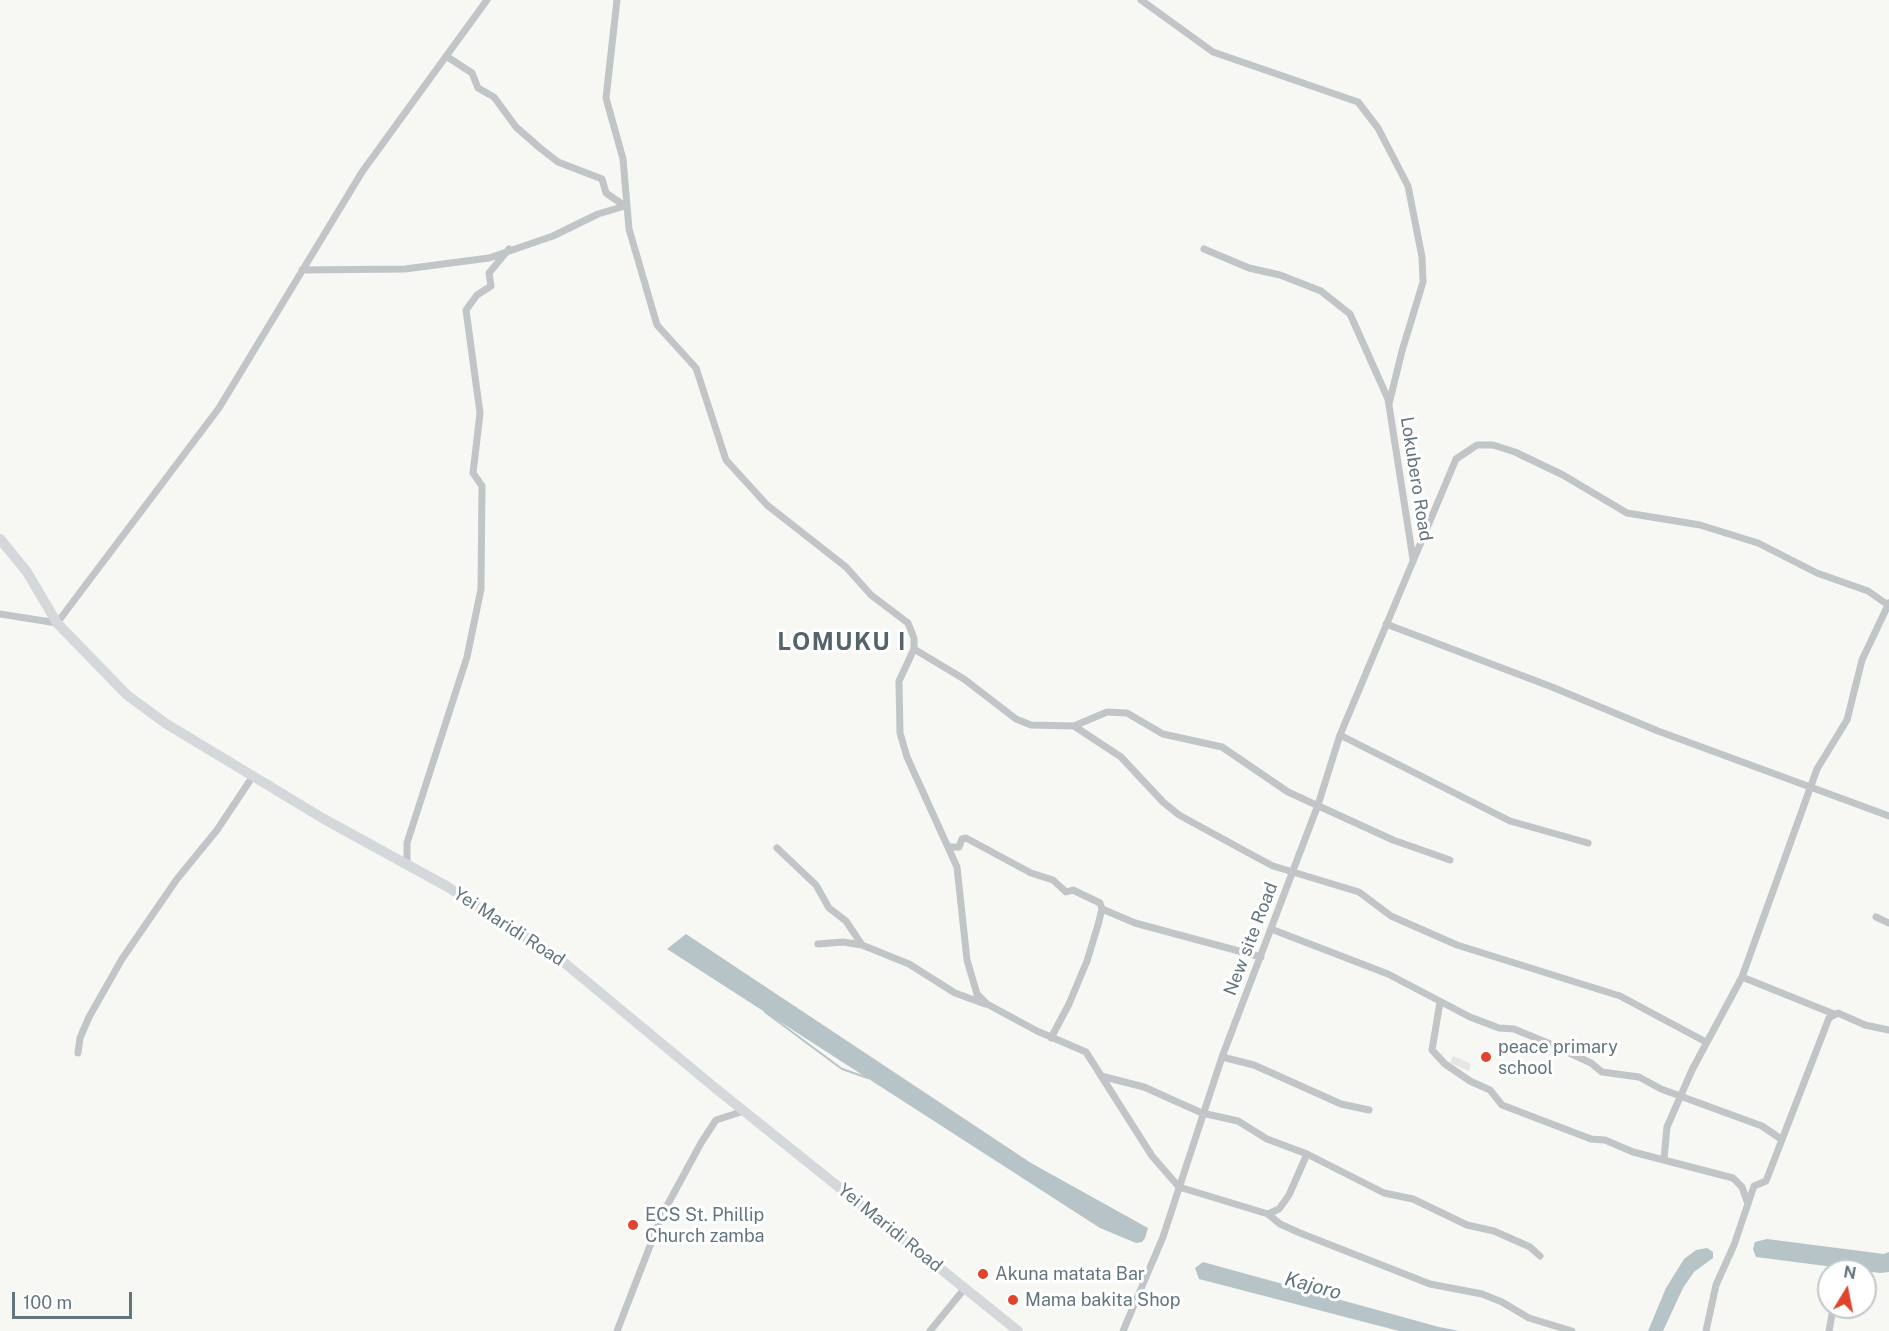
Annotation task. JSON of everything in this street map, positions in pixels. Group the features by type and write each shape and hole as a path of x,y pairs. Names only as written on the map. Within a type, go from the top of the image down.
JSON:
{"main road":[{"name":"Yei Maridi Road","path":"0,539 27,572 57,623 127,695 165,723 324,819 461,894 561,960 744,1111 1018,1331"}],"street":[{"path":"0,614 57,623 219,408 362,172 487,0"},
{"path":"617,0 606,98 623,159 625,206 629,229 657,325 696,368 726,460 767,505 846,567 871,595 902,617 911,631 914,650 898,681 900,733 907,758 957,867 962,891 971,981 977,994 987,1004"},
{"path":"1141,0 1214,52 1358,102 1378,128 1408,186 1422,257 1424,282 1402,351 1389,404"},
{"path":"446,56 472,73 478,88 494,97 516,127 540,148 558,162 602,179 606,193 625,206"},
{"path":"303,270 405,269 489,258 509,249 553,236 598,214 625,206"},
{"path":"407,864 407,843 422,803 428,774 467,657 481,589 482,486 473,473 480,413 466,310 477,295 491,286 489,273 509,249"},
{"path":"1204,249 1249,268 1280,275 1321,291 1350,314 1389,404"},
{"name":"Lokubero Road","path":"1389,404 1413,559"},
{"name":"New site Road","path":"1123,1331 1162,1238 1222,1057 1318,805 1340,735 1456,459 1477,445 1493,445 1524,456 1539,466 1563,475 1626,513 1700,525 1758,543 1817,573 1868,591 1888,604"},
{"path":"1664,1159 1667,1127 1706,1042 1742,977 1812,789 1817,769 1847,720 1862,660 1888,604"},
{"path":"1386,624 1812,789 1889,816"},
{"path":"914,650 964,679 1016,719 1046,727 1074,726 1107,712 1127,713 1163,734 1222,747 1247,762 1273,784 1393,840 1450,860"},
{"path":"1074,726 1121,757 1162,802 1179,815 1256,858 1359,892 1391,916 1457,945 1620,996 1706,1042"},
{"path":"1340,735 1510,820 1588,843"},
{"path":"78,1053 80,1038 89,1017 122,959 177,879 217,830 253,776"},
{"path":"949,847 959,847 962,839 966,838 1031,873 1053,880 1066,892 1073,890 1097,901 1102,909 1135,923 1261,957"},
{"path":"777,848 816,885 828,908 846,921 862,945"},
{"path":"1051,1038 1060,1024 1087,962 1102,909"},
{"path":"1876,917 1889,923"},
{"path":"1271,929 1388,974 1470,1017 1499,1028 1514,1029 1548,1043 1591,1062 1602,1072 1639,1077 1762,1126 1781,1139"},
{"path":"818,944 843,942 862,945 909,964 955,993 987,1004 1051,1038 1086,1052 1152,1156 1179,1187 1268,1214 1280,1224 1300,1233 1430,1284 1482,1294 1502,1302 1529,1318 1572,1331"},
{"path":"1742,977 1834,1014 1843,1014 1865,1025 1889,1030"},
{"path":"1440,1002 1432,1050 1445,1064 1470,1081 1490,1090 1502,1105 1591,1139 1605,1140 1633,1152 1733,1178 1743,1188 1748,1204"},
{"path":"1706,1331 1716,1285 1754,1186 1766,1181 1829,1018 1834,1014"},
{"path":"1222,1057 1262,1068 1341,1104 1369,1110"},
{"path":"1101,1076 1144,1087 1203,1113 1238,1121 1267,1139 1307,1154 1384,1194 1413,1199 1467,1224 1494,1231 1530,1247 1540,1256"},
{"path":"617,1331 662,1215 701,1143 716,1120 744,1111"},
{"path":"1268,1214 1279,1209 1289,1195 1307,1154"},
{"path":"930,1331 965,1288"}],"shaded area":[{"path":"686,934 1031,1163 1148,1228 1145,1238 1142,1242 1136,1243 1100,1228 667,949"},
{"name":"peace primary school","path":"1453,1056 1471,1064 1469,1071 1450,1063"},
{"path":"1767,1239 1884,1254 1889,1252 1889,1272 1877,1273 1877,1259 1817,1259 1817,1265 1756,1257 1753,1249 1755,1242"},
{"path":"1707,1248 1713,1252 1713,1258 1694,1272 1683,1288 1663,1331 1648,1331 1666,1288 1684,1259 1696,1250"},
{"path":"1203,1262 1459,1331 1399,1331 1199,1279 1195,1268"}],"waterway":[{"path":"765,1012 842,1069 868,1078"}],"place":[{"name":"peace primary school","path":"1486,1057"},
{"name":"ECS St. Phillip Church zamba","path":"633,1225"},
{"name":"Akuna matata Bar","path":"983,1274"},
{"name":"Mama bakita Shop","path":"1013,1300"}],"district":[{"name":"LOMUKU I","path":"842,643"}],"water label":[{"name":"Kajoro","path":"1313,1286"}]}
